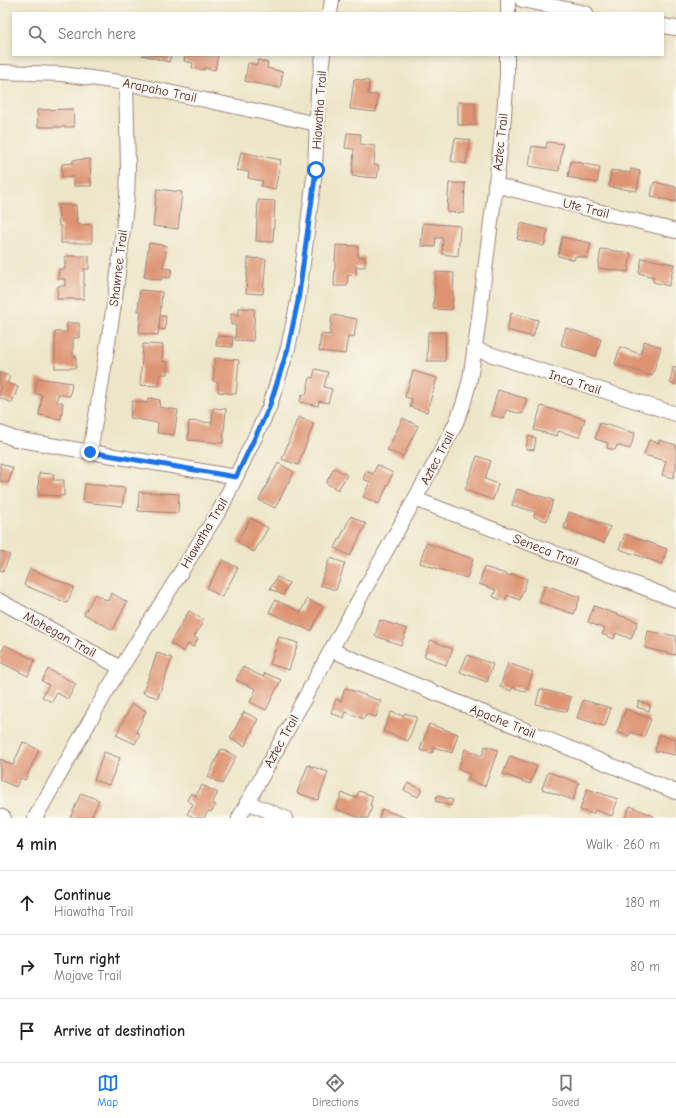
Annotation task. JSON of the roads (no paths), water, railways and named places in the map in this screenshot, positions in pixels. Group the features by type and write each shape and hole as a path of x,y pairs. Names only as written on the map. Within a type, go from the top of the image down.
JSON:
{"street":[{"path":"330,12 332,0"},
{"path":"508,0 508,12"},
{"path":"522,0 581,12"},
{"path":"664,26 676,28"},
{"name":"Hiawatha Trail","path":"35,818 108,687 221,508 269,408 288,348 298,301 316,170 318,92 323,56"},
{"name":"Aztec Trail","path":"239,818 436,461 455,425 463,405 470,379 503,127 507,56"},
{"name":"Arapaho Trail","path":"0,72 62,74 126,83 317,124"},
{"name":"Shawnee Trail","path":"90,452 115,298 127,196 128,168 126,83"},
{"name":"Ute Trail","path":"495,185 676,231"},
{"name":"Inca Trail","path":"474,349 676,414"},
{"path":"0,433 15,439 236,477"},
{"name":"Seneca Trail","path":"415,499 676,600"},
{"name":"Mohegan Trail","path":"0,602 121,668"},
{"name":"Apache Trail","path":"331,650 676,792"},
{"path":"247,802 285,818"},
{"path":"0,816 4,818"}]}
